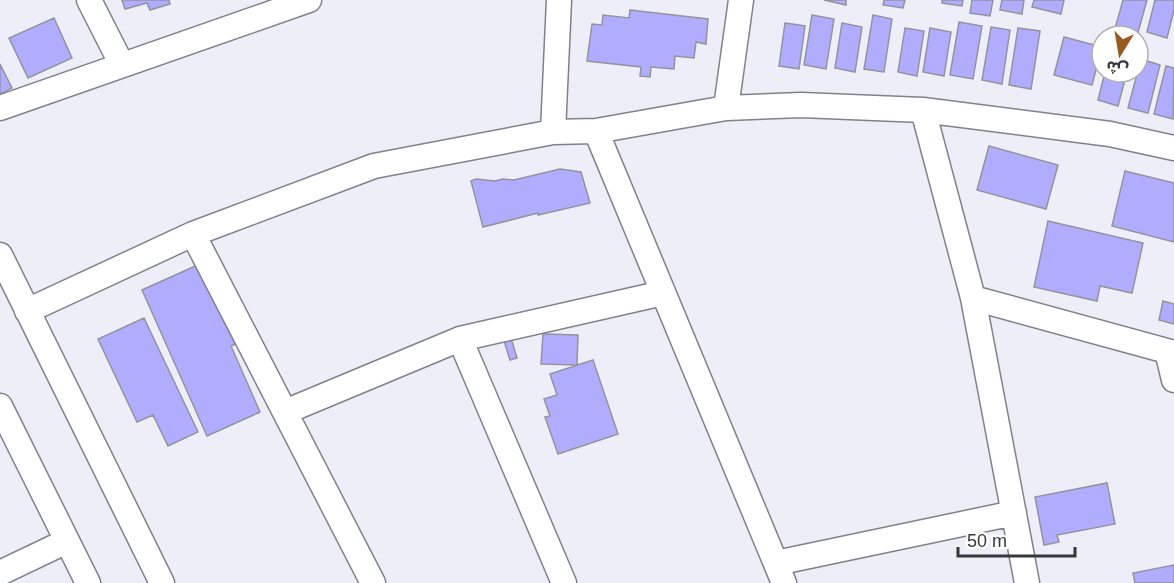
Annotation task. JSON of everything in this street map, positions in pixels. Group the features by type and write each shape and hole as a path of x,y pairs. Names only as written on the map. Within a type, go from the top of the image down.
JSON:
{"street":[{"path":"89,0 122,65"},
{"path":"0,108 309,0"},
{"path":"553,132 559,0"},
{"path":"726,108 741,0"},
{"path":"27,311 193,234 374,166 553,132 596,131 726,108 801,105 923,111 1110,134 1174,148"},
{"path":"923,111 973,298 1027,583"},
{"path":"596,131 780,573 1014,513"},
{"path":"193,234 373,583"},
{"path":"0,255 162,583"},
{"path":"285,412 460,339 663,293"},
{"path":"973,298 1170,352 1174,380"},
{"path":"460,339 564,583"},
{"path":"0,406 88,583"},
{"path":"0,573 67,542"}],"building":[{"path":"122,0 169,0 170,4 150,10 147,3 125,9"},
{"path":"824,0 846,0 846,5"},
{"path":"884,0 905,0 903,8 883,5"},
{"path":"942,0 963,0 962,6 942,3"},
{"path":"972,0 993,0 990,16 970,13"},
{"path":"1002,0 1024,0 1022,14 1000,10"},
{"path":"1034,0 1064,0 1061,14 1032,7"},
{"path":"1123,0 1147,0 1140,24 1116,24"},
{"path":"1155,0 1174,0 1174,10 1167,38 1150,33 1149,24"},
{"path":"630,10 708,19 706,44 696,42 694,58 675,56 674,69 651,67 650,77 640,76 641,67 587,61 592,24 602,25 603,15 629,18"},
{"path":"812,15 834,19 826,69 804,65"},
{"path":"873,15 892,19 884,72 864,69"},
{"path":"54,18 72,58 28,78 9,38"},
{"path":"959,22 982,26 973,79 950,75"},
{"path":"785,23 805,26 799,69 779,66"},
{"path":"842,23 862,27 855,72 835,68"},
{"path":"991,27 1010,30 1002,84 982,80"},
{"path":"905,28 924,31 917,76 898,72"},
{"path":"930,28 951,32 944,76 923,72"},
{"path":"1018,28 1040,31 1031,89 1009,85"},
{"path":"1064,37 1090,44 1090,84 1092,85 1054,75"},
{"path":"1150,62 1160,65 1148,113 1128,108 1134,84 1150,84"},
{"path":"0,64 12,88 0,94"},
{"path":"1166,66 1174,68 1173,119 1154,114"},
{"path":"1102,84 1124,84 1118,106 1098,100"},
{"path":"989,146 1058,165 1046,209 977,190"},
{"path":"560,169 581,172 590,203 483,227 471,181 476,179 514,180"},
{"path":"1125,171 1174,183 1174,242 1112,226"},
{"path":"1048,221 1143,243 1132,293 1100,286 1097,301 1034,287"},
{"path":"202,263 238,343 231,346 260,412 207,436 142,290"},
{"path":"1163,301 1174,304 1174,324 1159,320"},
{"path":"144,318 198,432 168,446 153,415 137,422 98,339"},
{"path":"543,334 578,335 577,365 541,364"},
{"path":"511,338 517,358 510,360 504,341"},
{"path":"593,360 618,434 558,454 545,417 550,416 544,399 557,395 550,374"},
{"path":"1107,483 1115,524 1057,535 1059,542 1044,545 1035,497"},
{"path":"1174,565 1174,583 1135,583 1133,573"}]}
